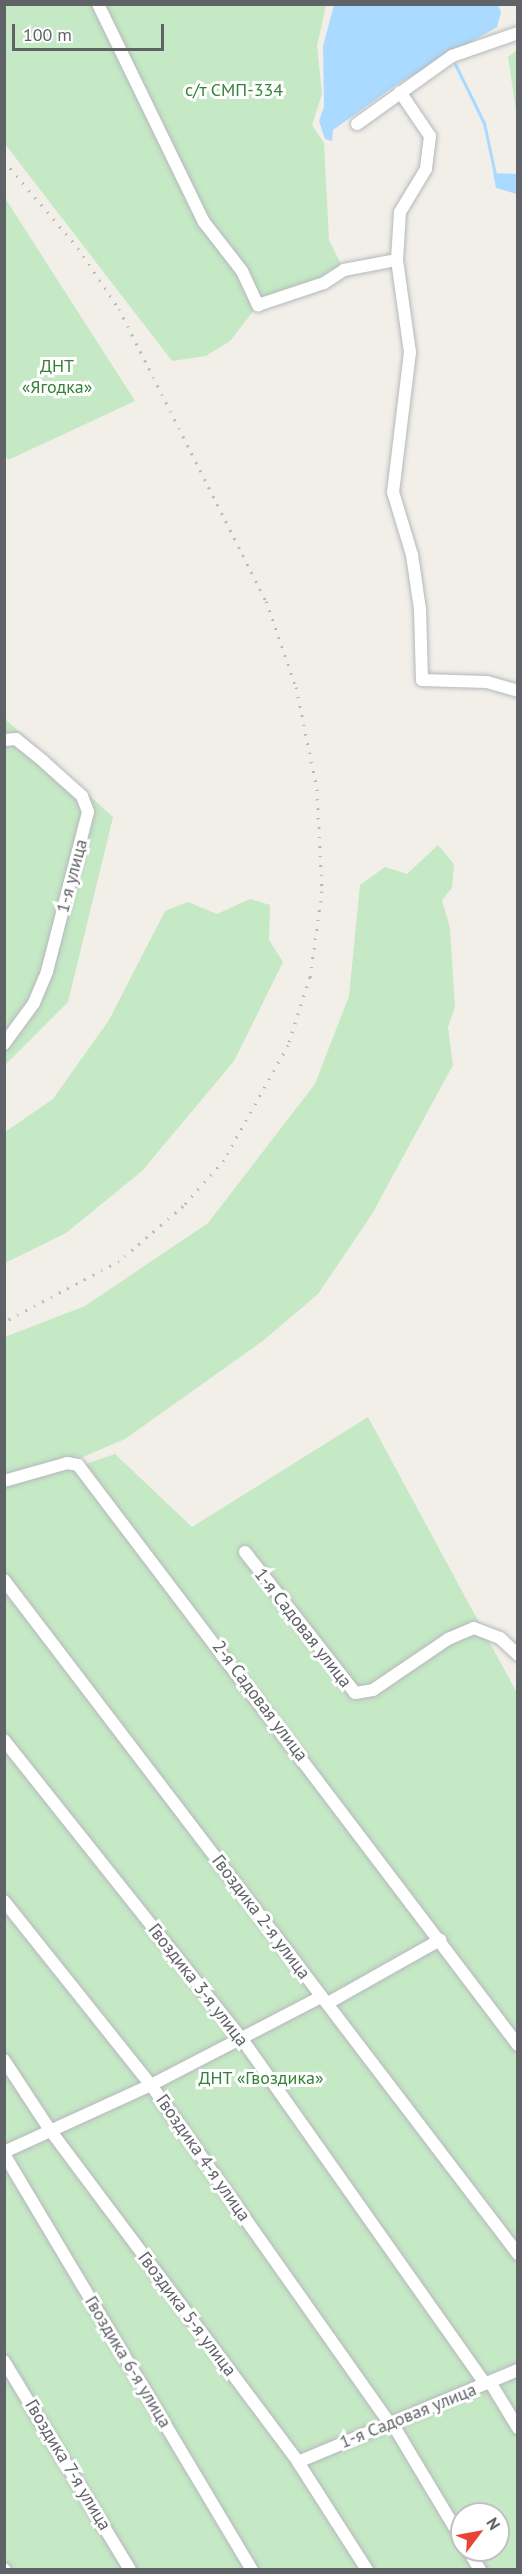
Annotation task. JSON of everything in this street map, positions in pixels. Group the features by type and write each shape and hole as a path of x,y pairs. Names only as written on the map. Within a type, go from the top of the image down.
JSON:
{"street":[{"path":"98,4 204,222 242,271 258,305 324,283 344,270 397,260"},
{"path":"357,124 452,56 518,33"},
{"path":"400,92 430,136 426,168 400,212 397,260 410,352 393,492 412,555 420,609 422,680 487,682 518,691"},
{"name":"1-я улица","path":"4,740 16,739 44,762 82,796 88,812 47,972 34,1003 4,1044"},
{"name":"2-я Садовая улица","path":"4,1481 68,1463 78,1465 518,2045"},
{"name":"1-я Садовая улица","path":"245,1552 355,1693 373,1690 448,1639 474,1628 500,1638 518,1656"},
{"name":"Гвоздика 2-я улица","path":"4,1580 518,2254"},
{"name":"Гвоздика 3-я улица","path":"4,1740 242,2039 518,2428"},
{"name":"Гвоздика 4-я улица","path":"4,1901 151,2085 390,2423 450,2520"},
{"path":"4,2153 151,2085 325,2000 440,1940"},
{"name":"Гвоздика 5-я улица","path":"4,2060 50,2130 298,2462 367,2570"},
{"name":"Гвоздика 6-я улица","path":"4,2153 252,2570"},
{"name":"Гвоздика 7-я улица","path":"4,2361 130,2570"},
{"name":"1-я Садовая улица","path":"298,2462 518,2370"}],"green space":[{"name":"с/т СМП-334","path":"4,5 326,5 317,46 322,94 312,125 324,143 329,240 344,270 258,305 230,341 206,356 172,361 5,144"},
{"path":"517,50 517,117 508,57"},
{"name":"ДНТ «Ягодка»","path":"5,198 135,401 8,460 4,453"},
{"path":"4,718 113,817 68,1002 5,1065"},
{"name":"ДНТ «Гвоздика»","path":"438,845 454,864 452,888 442,900 450,928 455,1007 448,1027 453,1065 372,1214 318,1294 264,1340 125,1439 78,1459 77,1467 115,1454 192,1527 368,1417 517,1693 517,2569 5,2570 5,1337 85,1306 208,1223 315,1084 349,996 360,885 385,867 407,874"},
{"path":"250,899 270,905 269,940 283,962 234,1061 142,1171 66,1233 5,1263 5,1132 53,1099 109,1020 165,911 188,902 217,914"}],"water":[{"path":"334,5 498,5 501,12 497,27 396,85 333,130 332,141 325,139 319,121 324,107 323,46"},
{"path":"493,173 517,174 517,194 496,188"}],"waterway":[{"path":"455,64 484,123 495,174"}],"railway":[{"path":"4,161 78,248 119,309 266,601 296,687 317,789 322,891 310,977 288,1045 224,1160 183,1206 119,1261 4,1322"}]}
